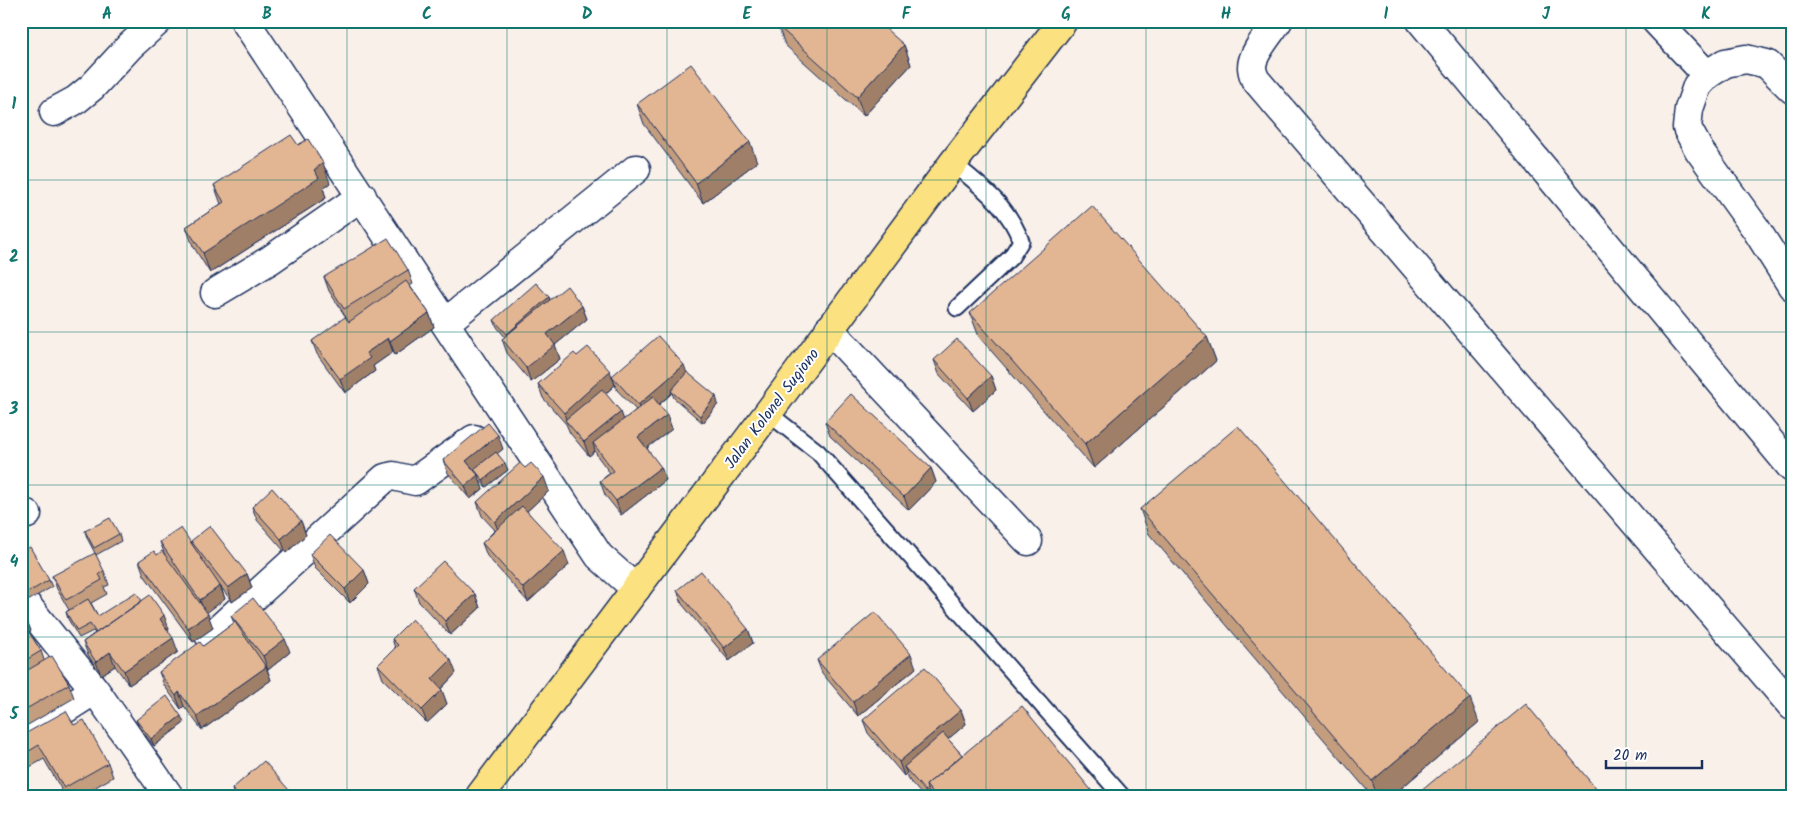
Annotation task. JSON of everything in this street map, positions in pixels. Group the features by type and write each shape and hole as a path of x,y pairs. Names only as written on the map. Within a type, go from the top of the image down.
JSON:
{"main road":[{"name":"Jalan Kolonel Sugiono","path":"480,796 953,163 1063,21"}],"street":[{"path":"54,112 76,100 92,87 130,46 158,21"},
{"path":"246,21 599,556 636,589"},
{"path":"1278,21 1258,49 1254,59 1252,68 1255,79 1792,706"},
{"path":"1421,21 1792,468"},
{"path":"1656,21 1708,75"},
{"path":"1792,88 1767,64 1746,59 1725,63 1708,75 1697,86 1689,109 1687,128 1699,150 1756,229 1792,286"},
{"path":"445,323 636,169"},
{"path":"215,293 270,260 362,196"},
{"path":"829,330 1028,541"},
{"path":"210,637 385,478 393,476 415,481 506,416"},
{"path":"21,598 95,690 169,796"},
{"path":"26,734 95,690"}],"lane":[{"path":"953,163 1001,205 1016,225 1021,241 1011,257 956,308"},
{"path":"768,413 818,452 1122,796"}],"building":[{"path":"783,21 877,21 904,45 857,97 778,26"},
{"path":"691,64 750,142 696,183 637,104"},
{"path":"291,135 298,145 308,139 323,163 314,170 319,178 203,253 186,227 224,202 214,185"},
{"path":"1092,206 1207,337 1085,444 970,313"},
{"path":"388,238 408,270 344,309 324,277"},
{"path":"406,281 429,313 390,341 388,338 366,353 370,358 340,379 312,341 345,317 349,322"},
{"path":"536,283 549,297 507,334 494,320"},
{"path":"567,286 582,306 547,334 555,345 526,368 502,339"},
{"path":"658,336 684,365 638,405 612,376"},
{"path":"957,339 991,376 968,398 934,360"},
{"path":"588,347 610,371 564,413 538,384 574,353 577,356"},
{"path":"687,372 716,396 700,416 671,391"},
{"path":"602,389 621,412 584,442 565,420"},
{"path":"851,394 931,468 904,497 825,422"},
{"path":"653,397 667,415 638,437 661,467 616,501 600,481 614,471 593,443"},
{"path":"488,423 498,435 466,461 478,475 465,486 443,460"},
{"path":"1238,426 1470,698 1372,781 1140,509"},
{"path":"496,452 505,463 483,480 474,469"},
{"path":"520,463 525,468 531,463 544,477 495,522 477,502"},
{"path":"272,488 301,521 281,539 252,507"},
{"path":"522,506 564,551 523,588 482,543"},
{"path":"110,518 119,534 94,548 85,531"},
{"path":"210,526 247,574 228,588 191,541"},
{"path":"181,528 220,586 200,600 160,542"},
{"path":"330,535 364,570 345,589 310,554"},
{"path":"30,547 49,580 24,595 21,590 21,552"},
{"path":"154,551 157,555 162,551 208,614 188,628 139,561"},
{"path":"95,553 104,571 99,574 102,580 66,600 52,576"},
{"path":"443,561 475,594 445,621 414,588"},
{"path":"701,571 748,629 724,648 677,590"},
{"path":"136,592 142,601 96,633 90,624 77,631 66,612 88,599 98,616"},
{"path":"150,595 164,615 160,619 173,638 124,671 110,652 96,662 83,642"},
{"path":"253,598 285,639 263,656 231,616"},
{"path":"21,611 26,618 21,620"},
{"path":"875,612 911,654 853,702 817,660"},
{"path":"412,619 451,660 432,679 442,690 422,710 378,665 398,645 392,639"},
{"path":"235,622 266,667 197,716 179,692 176,696 159,672 200,642 203,646"},
{"path":"27,629 41,651 21,663 21,632"},
{"path":"52,656 69,684 21,712 21,674"},
{"path":"925,667 961,710 899,762 863,720"},
{"path":"167,696 181,716 151,739 136,720"},
{"path":"1526,704 1602,796 1415,796"},
{"path":"1022,706 1096,796 935,796 926,785"},
{"path":"66,711 74,725 84,720 108,763 64,788 39,745 21,756 21,736"},
{"path":"943,733 962,755 926,785 927,789 925,791 904,767"},
{"path":"264,761 294,796 238,796 232,789"}]}
